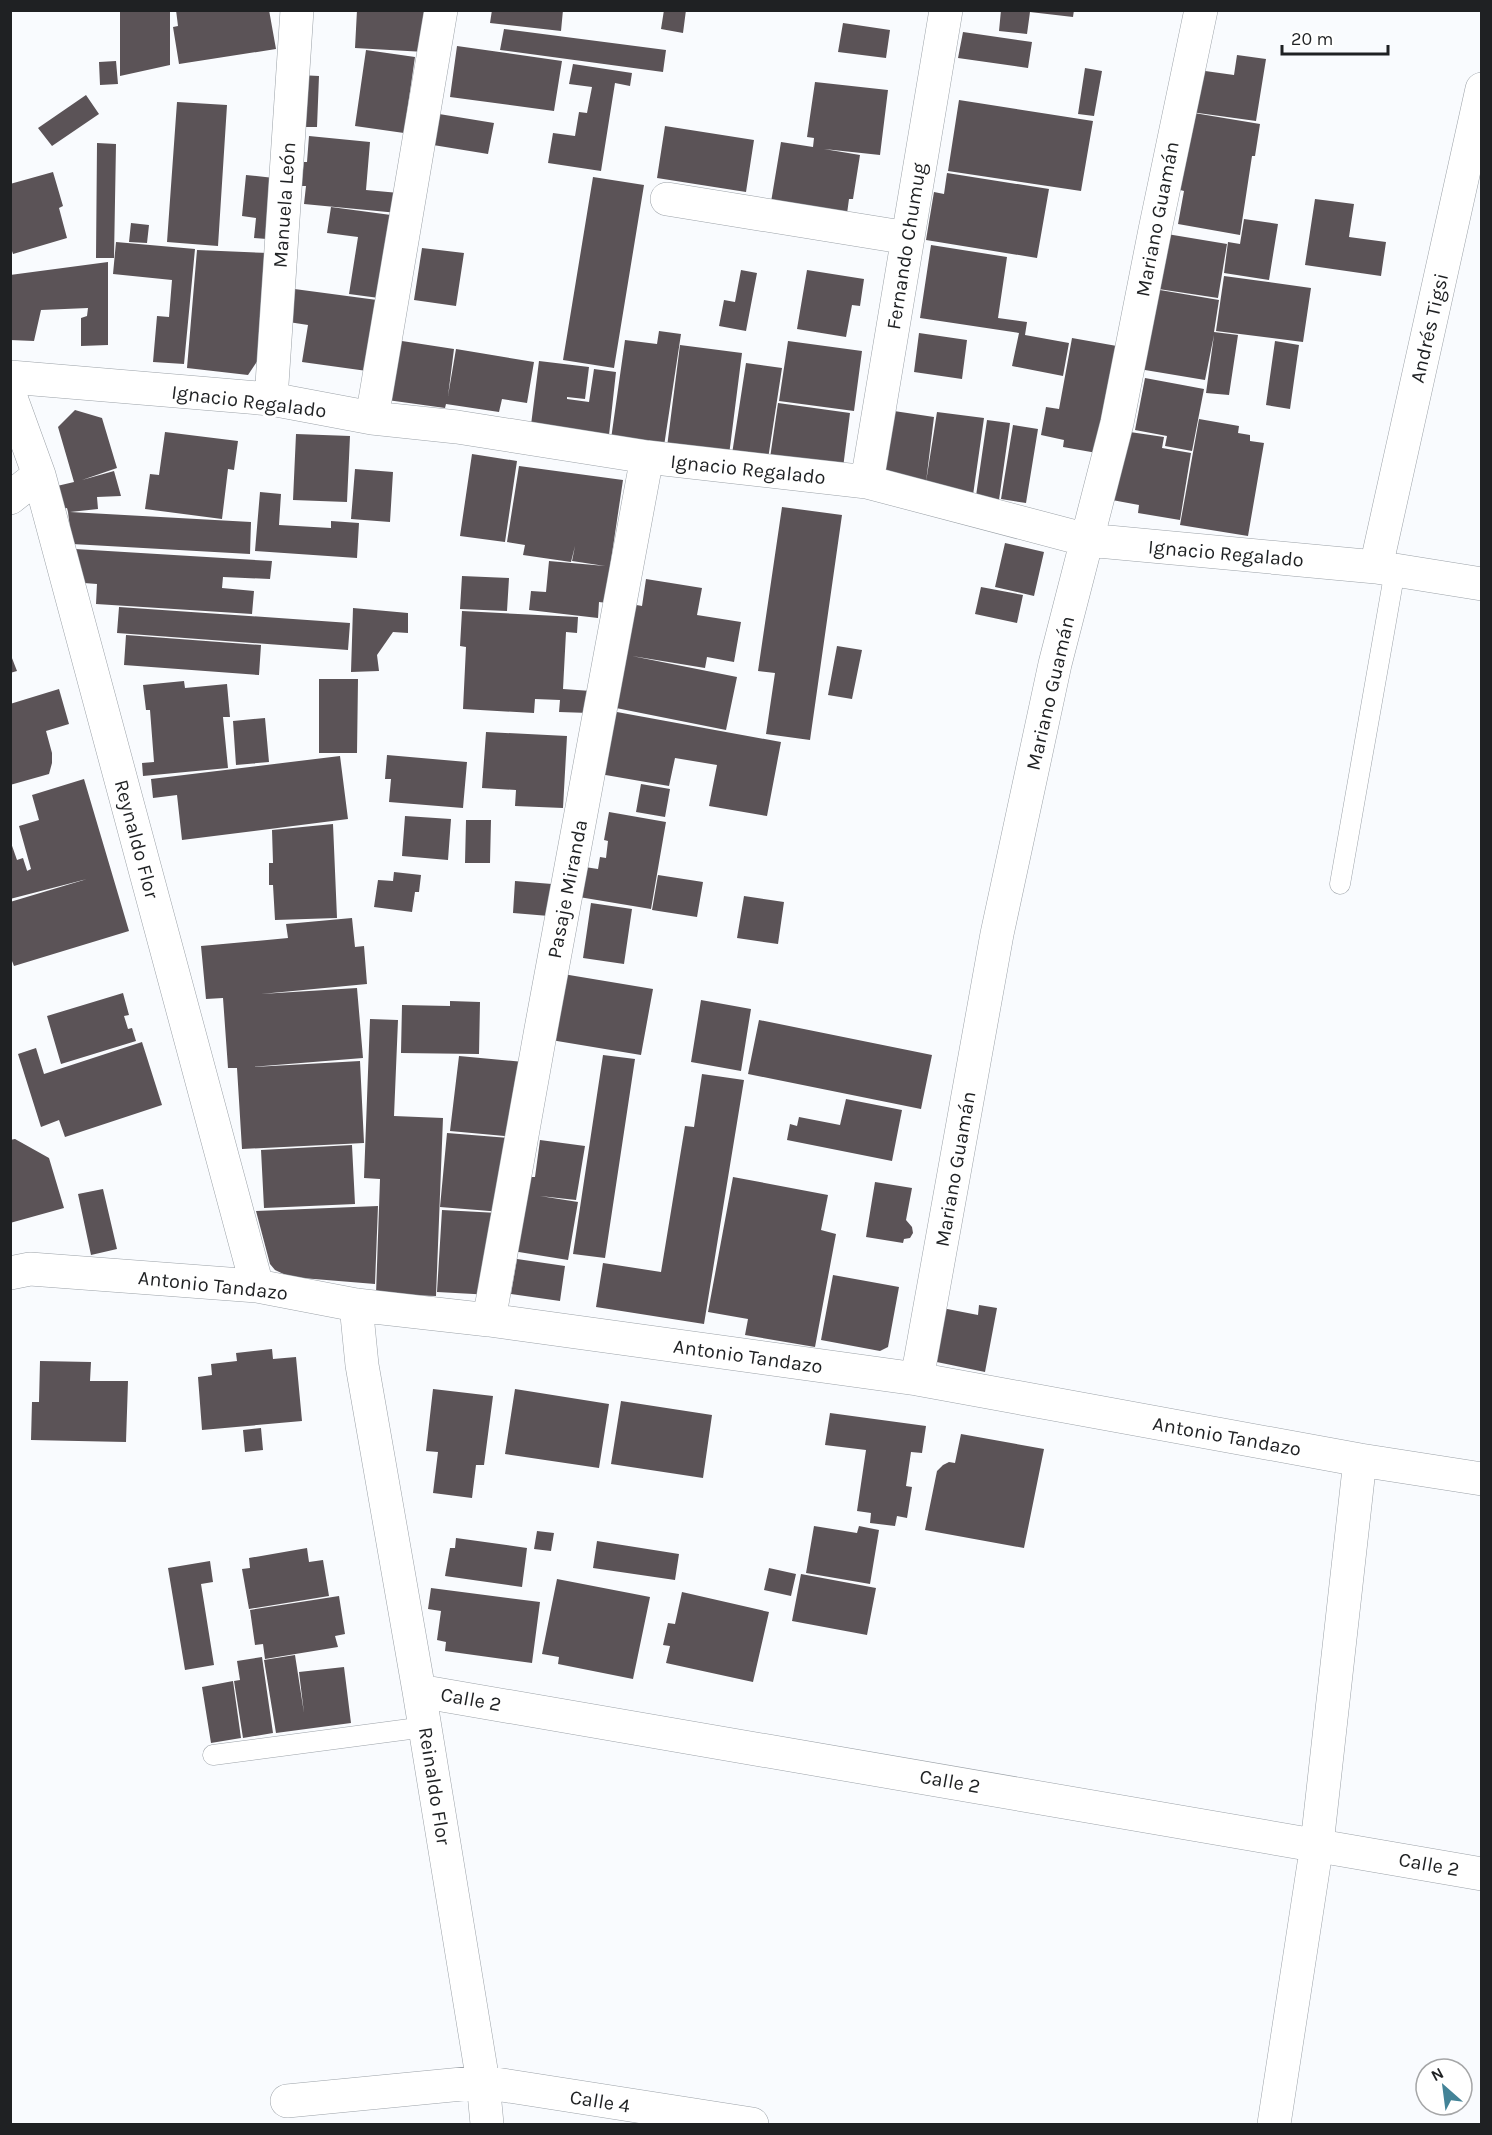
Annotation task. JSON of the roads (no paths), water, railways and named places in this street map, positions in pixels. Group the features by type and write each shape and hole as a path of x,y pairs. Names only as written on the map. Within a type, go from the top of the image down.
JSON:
{"street":[{"name":"Manuela León","path":"271,399 297,10"},
{"path":"372,418 441,10"},
{"name":"Fernando Chumug","path":"867,482 946,10"},
{"name":"Mariano Guamán","path":"917,1379 997,934 1055,664 1117,423 1201,10"},
{"name":"Andrés Tigsi","path":"1385,568 1482,89"},
{"path":"667,199 908,238"},
{"name":"Ignacio Regalado","path":"10,377 271,399 372,418 457,427 647,458 867,482 1086,540 1385,568 1482,584"},
{"name":"Reynaldo Flor","path":"10,395 39,475 256,1286"},
{"name":"Pasaje Miranda","path":"489,1320 540,1029 647,458"},
{"path":"10,498 39,475"},
{"name":"Antonio Tandazo","path":"10,1273 30,1269 256,1286 356,1305 489,1320 917,1379 1360,1460 1482,1479"},
{"name":"Reinaldo Flor","path":"356,1305 362,1365 419,1690 483,2082 486,2124"},
{"path":"1274,2124 1317,1844 1360,1460"},
{"name":"Calle 2","path":"419,1690 1482,1874"},
{"name":"Calle 4","path":"287,2101 483,2082 752,2124"}],"lane":[{"path":"1340,884 1385,568"},
{"path":"213,1755 425,1727"}]}
